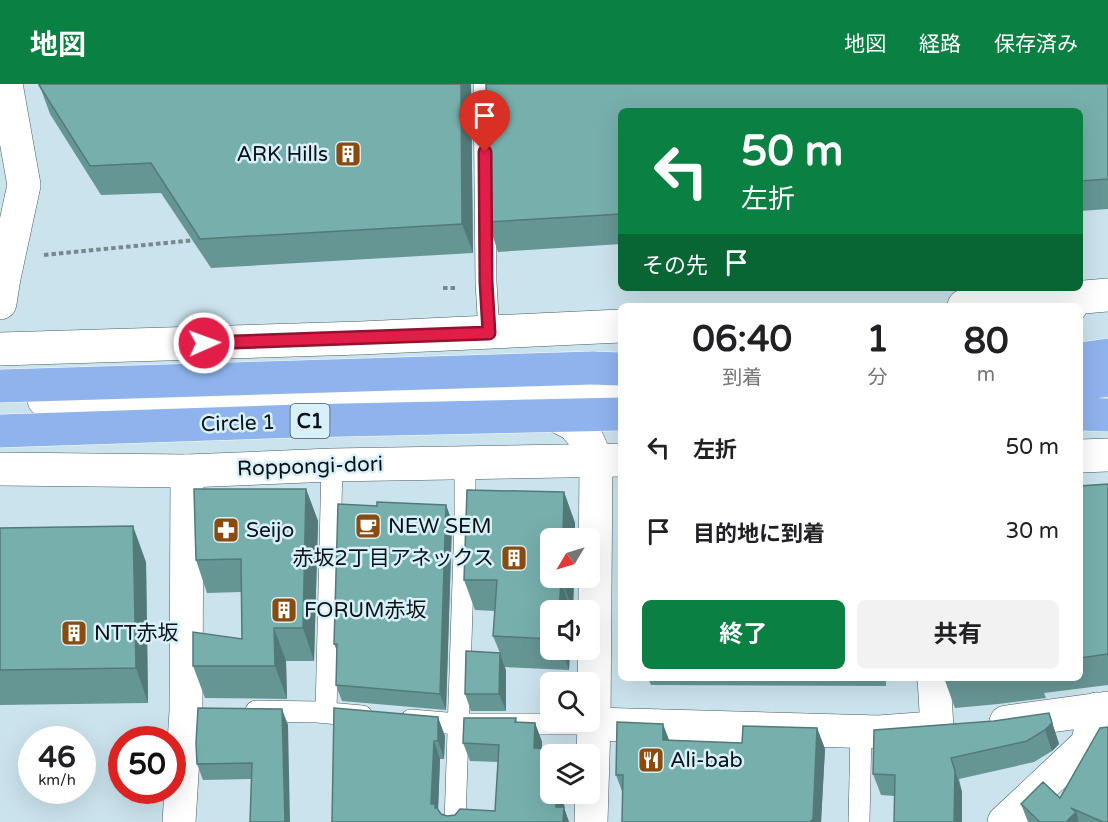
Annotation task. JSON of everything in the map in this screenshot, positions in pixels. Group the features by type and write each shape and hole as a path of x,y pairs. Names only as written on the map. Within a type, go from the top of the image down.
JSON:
{"highway":[{"path":"1083,359 1108,356"},
{"name":"C1","path":"0,386 604,376"},
{"path":"1083,377 1108,379"},
{"path":"1083,383 1108,379"},
{"name":"Circle 1","path":"0,431 299,421 618,414"},
{"path":"1083,414 1108,414"}],"main road":[{"path":"0,303 24,185 7,129 6,84"},
{"path":"1003,303 1108,295"},
{"path":"1029,301 1046,303"},
{"path":"1083,307 1108,310"},
{"path":"0,349 361,338 618,326"},
{"path":"489,333 499,361 523,383 604,376"},
{"path":"93,346 176,389 480,383 521,397 573,424 608,460 597,672"},
{"path":"0,400 521,397 604,376"},
{"path":"604,376 618,395"},
{"path":"1083,402 1108,402"},
{"path":"1083,456 1108,455"},
{"name":"Roppongi-dori","path":"0,469 187,471 332,465 608,460"},
{"path":"179,822 198,711 187,471"},
{"path":"936,681 962,726"},
{"path":"600,724 879,732 1000,723 1102,708"},
{"path":"1004,822 1087,744 1102,708"},
{"path":"591,822 594,732"}],"lane":[{"path":"484,84 486,282 489,333"},
{"path":"455,822 465,463"},
{"path":"326,712 332,465"},
{"path":"234,711 326,712 458,724 540,724"},
{"path":"860,822 861,732"}],"path":[{"path":"44,255 196,240"},
{"path":"443,288 458,288"}],"building":[{"path":"39,84 461,84 462,224 200,239 151,163 90,166"},
{"path":"486,84 1108,84 1108,179 1083,181 1083,108 618,108 618,214 488,222"},
{"path":"1108,484 1108,654 1083,658 1083,486"},
{"path":"194,489 306,489 303,628 274,628 275,666 193,666 193,632 242,639 241,559 196,560"},
{"path":"467,490 564,492 563,528 540,528 540,588 561,588 560,600 540,600 540,638 493,636 497,580 464,580"},
{"path":"377,502 446,505 440,694 336,685 337,644 334,644 338,504 377,506"},
{"name":"NTT赤坂","path":"133,526 136,668 0,670 0,528"},
{"path":"466,651 500,653 499,694 465,694"},
{"path":"198,708 282,709 285,822 250,822 252,763 197,764"},
{"path":"334,708 438,717 438,741 434,741 431,804 435,804 435,808 441,814 447,816 455,815 460,809 495,811 499,745 463,743 464,718 516,718 515,722 535,723 534,748 540,748 540,804 556,804 556,807 564,807 563,822 332,822"},
{"path":"1049,713 1052,723 1027,741 951,758 955,771 954,822 894,822 895,775 873,774 874,730 994,721"},
{"path":"617,722 663,724 663,740 742,743 743,726 817,728 813,819 810,822 622,822 623,775 616,775"},
{"path":"1108,727 1108,822 1071,808 1076,812 1066,822 1040,822 1021,804 1043,782 1060,798 1100,728"}],"place":[{"name":"ARK Hills","path":"348,154"},
{"name":"NEW SEM","path":"368,526"},
{"name":"Seijo","path":"226,530"},
{"name":"赤坂2丁目アネックス","path":"514,558"},
{"name":"FORUM赤坂","path":"284,610"},
{"name":"NTT赤坂","path":"74,633"},
{"name":"Ali-bab","path":"651,760"}],"route":[{"path":"204,343 489,333 486,282 485,152"}]}
